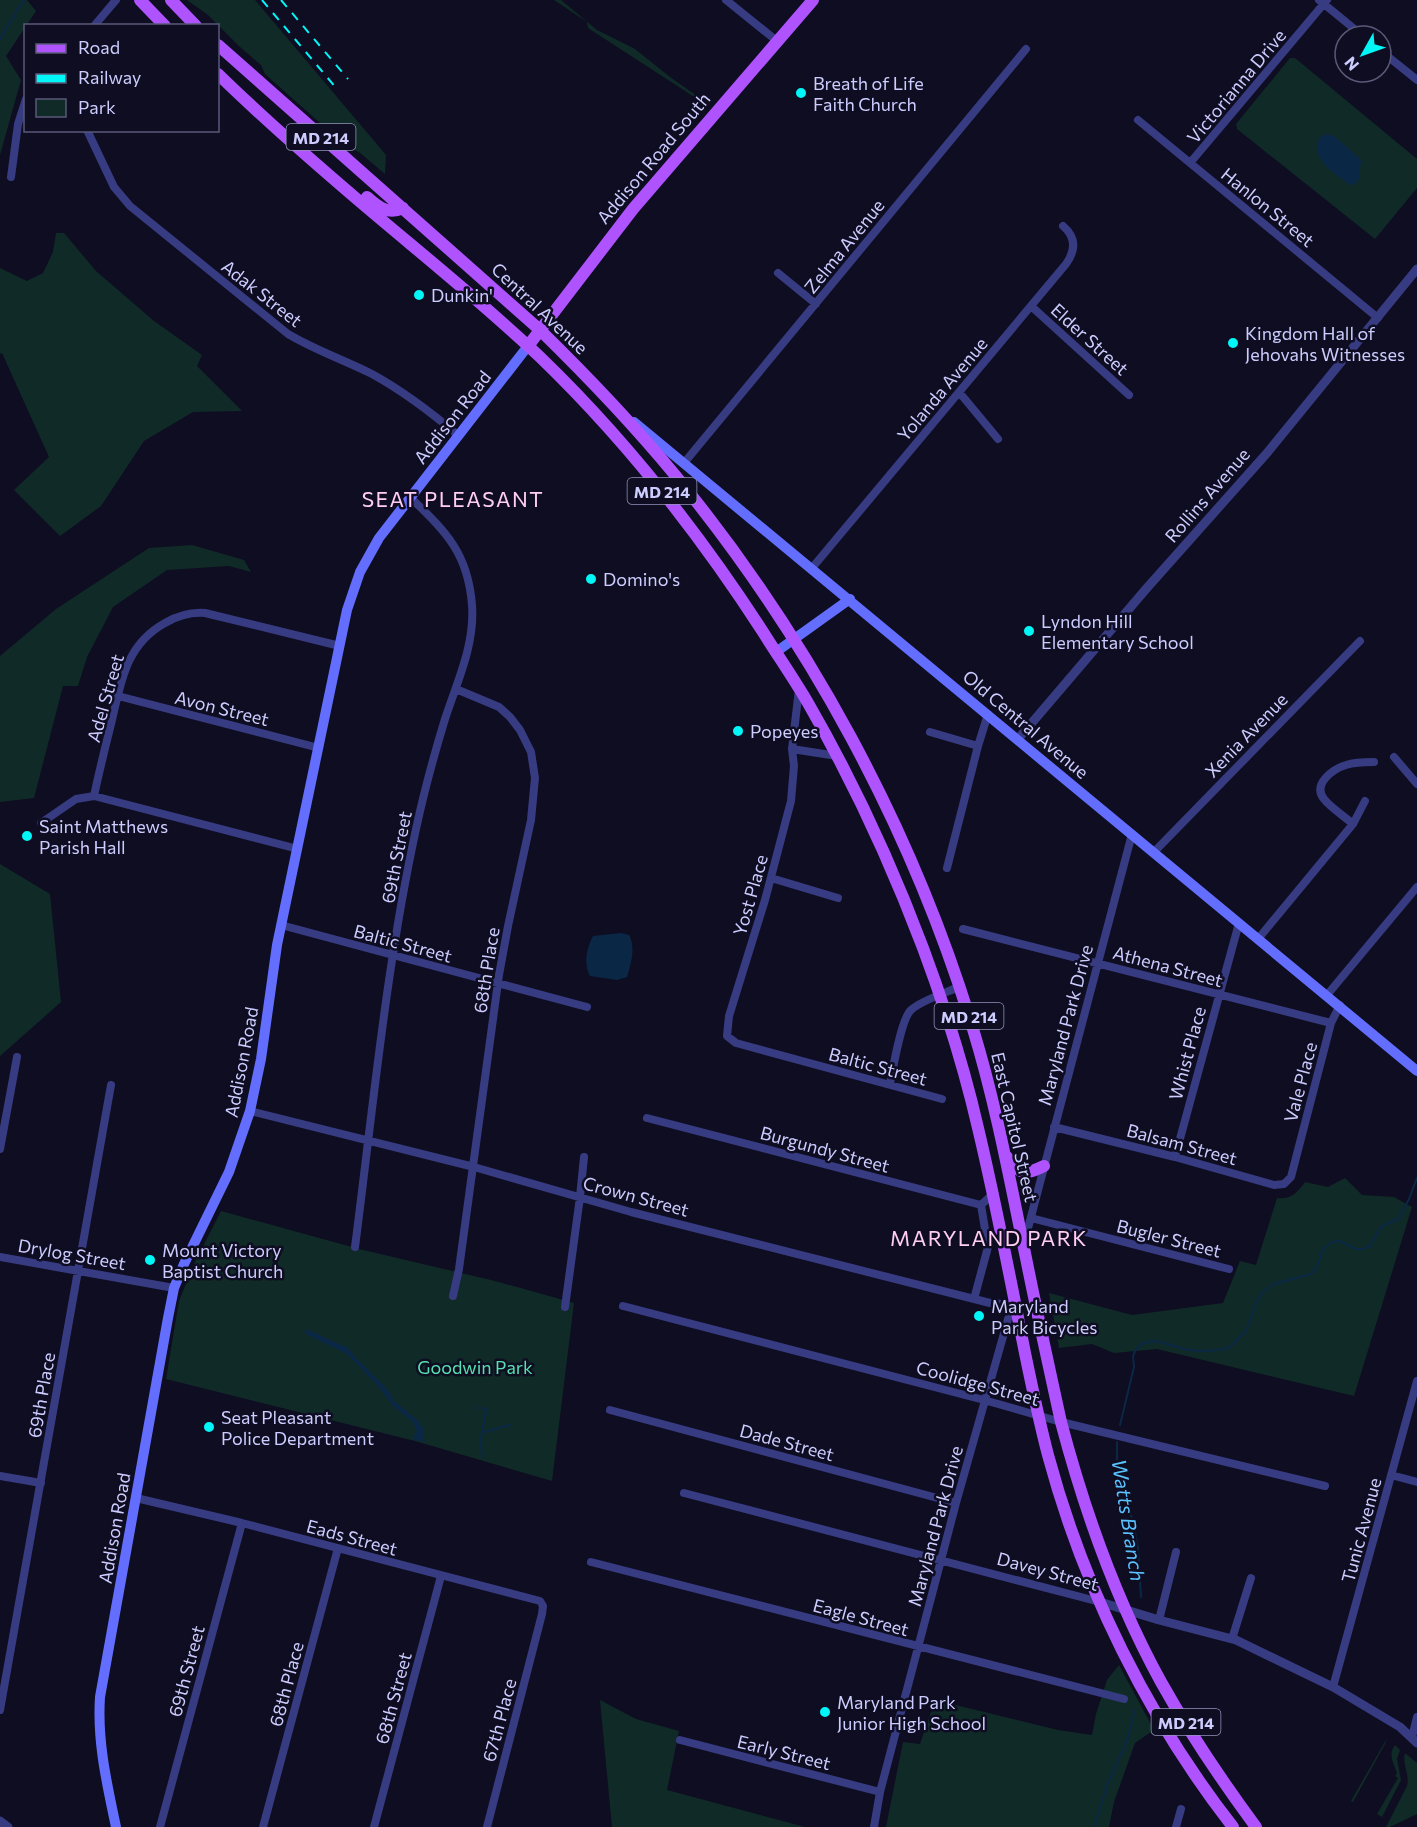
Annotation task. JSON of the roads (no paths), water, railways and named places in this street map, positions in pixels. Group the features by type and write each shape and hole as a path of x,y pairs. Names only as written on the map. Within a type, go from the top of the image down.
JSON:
{"main road":[{"path":"140,0 163,24"},
{"path":"171,0 194,24"},
{"name":"Addison Road South","path":"528,346 633,209 813,0"},
{"name":"Central Avenue","path":"219,46 540,330 613,405 674,473 718,529 793,640"},
{"name":"Central Avenue","path":"219,75 334,180 472,295 528,346 591,410 659,487 717,562 776,652"},
{"path":"334,180 359,191 385,210 396,212 403,208"},
{"name":"Addison Road","path":"116,1827 102,1762 99,1716 106,1662 174,1288 188,1254 229,1172 250,1112 261,1059 281,925 350,600 360,572 379,538 528,346"},
{"name":"Old Central Avenue","path":"613,405 1417,1071"},
{"path":"776,652 850,600"},
{"name":"East Capitol Street","path":"793,640 829,698 872,778 936,922 959,987 973,1029 1001,1134 1061,1422 1071,1462 1092,1525 1127,1611 1161,1682 1200,1745 1256,1827"},
{"name":"East Capitol Street","path":"776,652 799,687 837,756 890,863 925,952 970,1097 1038,1415 1059,1494 1085,1566 1118,1641 1157,1715 1188,1765 1233,1827"},
{"path":"1005,1155 1023,1173 1044,1167"}],"street":[{"path":"96,24 116,0"},
{"path":"726,0 777,42"},
{"path":"1324,1 1350,24"},
{"name":"Victorianna Drive","path":"1190,163 1324,1"},
{"name":"Zelma Avenue","path":"684,463 1026,49"},
{"path":"1393,61 1417,80"},
{"path":"10,177 18,124 24,105"},
{"name":"Hanlon Street","path":"1138,120 1378,318"},
{"name":"Adak Street","path":"88,132 114,187 130,206 276,325 319,351 370,373 387,383 459,436"},
{"name":"Yolanda Avenue","path":"812,568 1066,264 1073,252 1072,238 1063,226"},
{"name":"Rollins Avenue","path":"1018,740 1146,589 1267,453 1417,269"},
{"path":"778,273 816,304"},
{"name":"Elder Street","path":"1031,306 1129,395"},
{"path":"959,392 998,439"},
{"name":"69th Street","path":"355,1247 392,954 418,817 472,630 472,603 467,575 456,547 450,537 411,498"},
{"name":"Adel Street","path":"94,796 118,696 129,661 139,644 158,627 183,615 213,614 339,646"},
{"name":"Xenia Avenue","path":"1154,852 1360,640"},
{"name":"Yost Place","path":"736,1043 727,1036 729,1016 771,878 791,801 794,766 792,749 799,687"},
{"name":"68th Place","path":"453,1296 474,1167 498,984 534,796 534,766 531,752 510,717 499,707 456,688"},
{"name":"Avon Street","path":"118,696 319,748"},
{"path":"947,868 988,714"},
{"path":"930,732 978,746"},
{"path":"792,749 837,756"},
{"path":"1394,757 1417,784"},
{"path":"1353,824 1323,799 1322,783 1333,771 1343,766 1374,762"},
{"path":"41,823 76,799 94,796 298,849"},
{"path":"1258,939 1353,824 1365,801"},
{"name":"Maryland Park Drive","path":"1026,1260 1027,1232 1132,834"},
{"path":"771,878 838,898"},
{"path":"1327,995 1417,887"},
{"name":"Whist Place","path":"1175,1156 1239,923"},
{"name":"Baltic Street","path":"281,925 587,1007"},
{"name":"Athena Street","path":"963,929 1332,1023"},
{"path":"890,1084 909,1012 959,987"},
{"name":"Vale Place","path":"1294,1168 1332,1023 1340,1005"},
{"name":"Baltic Street","path":"736,1043 942,1099"},
{"path":"0,1149 17,1057"},
{"name":"69th Place","path":"0,1710 111,1085"},
{"name":"Crown Street","path":"250,1112 474,1167 631,1212 974,1299 1015,1305"},
{"name":"Burgundy Street","path":"647,1118 981,1205"},
{"name":"Balsam Street","path":"1054,1127 1175,1156 1279,1185 1289,1180 1294,1168"},
{"path":"565,1307 584,1158"},
{"path":"974,1299 988,1246 981,1205 992,1195"},
{"name":"Bugler Street","path":"1032,1218 1229,1269"},
{"name":"Drylog Street","path":"0,1257 174,1288"},
{"name":"Maryland Park Drive","path":"874,1827 880,1792 956,1503 1008,1319 1015,1305"},
{"name":"Coolidge Street","path":"623,1306 1061,1422 1325,1486"},
{"name":"Tunic Avenue","path":"1333,1687 1417,1381"},
{"name":"Dade Street","path":"610,1410 956,1503"},
{"path":"1391,1475 1417,1482"},
{"path":"0,1476 41,1483"},
{"name":"Davey Street","path":"684,1493 1232,1639 1333,1687 1400,1727 1414,1740"},
{"name":"Eads Street","path":"136,1498 242,1523 538,1600 543,1605 541,1620"},
{"name":"69th Street","path":"160,1827 242,1523"},
{"name":"68th Place","path":"263,1827 338,1548"},
{"path":"1159,1620 1176,1552"},
{"name":"Eagle Street","path":"591,1562 1124,1699"},
{"name":"68th Street","path":"375,1827 441,1576"},
{"path":"1232,1639 1251,1578"},
{"name":"67th Place","path":"487,1827 541,1620"},
{"path":"1414,1740 1417,1718"},
{"name":"Early Street","path":"680,1740 880,1792"},
{"path":"1176,1827 1181,1809"},
{"path":"0,1821 8,1827"}],"water":[{"path":"1326,134 1334,136 1361,160 1359,179 1355,184 1350,185 1330,170 1320,158 1317,145 1320,137"},
{"path":"621,933 629,935 632,945 627,977 617,980 590,976 587,956 593,936"},
{"path":"306,1329 347,1347 388,1390 394,1401 418,1421 423,1429 423,1442 413,1439 417,1432 413,1422 393,1406 378,1386 347,1354 306,1334"}],"waterway":[{"path":"0,39 25,0"},
{"name":"Watts Branch","path":"1120,1425 1134,1367 1133,1356 1136,1349 1143,1343 1157,1341 1188,1350 1206,1351 1231,1346 1246,1331 1261,1294 1268,1288 1274,1284 1311,1274 1316,1269 1323,1249 1332,1242 1340,1241 1356,1249 1370,1246 1381,1227 1399,1218 1417,1178"},
{"path":"482,1408 486,1409 480,1443 483,1457"},
{"path":"484,1432 510,1425"},
{"name":"Watts Branch","path":"1117,1442 1119,1477 1133,1522 1138,1548 1141,1597"},
{"name":"Watts Branch","path":"1094,1827 1107,1786 1127,1740 1135,1710"}],"railway":[{"path":"262,0 337,89"},
{"path":"281,0 348,79"}],"place":[{"name":"Breath of Life Faith Church","path":"801,93"},
{"name":"Dunkin'","path":"419,295"},
{"name":"Kingdom Hall of Jehovahs Witnesses","path":"1233,343"},
{"name":"Domino's","path":"591,579"},
{"name":"Lyndon Hill Elementary School","path":"1029,631"},
{"name":"Popeyes","path":"738,731"},
{"name":"Saint Matthews Parish Hall","path":"27,836"},
{"name":"Mount Victory Baptist Church","path":"150,1260"},
{"name":"Maryland Park Bicycles","path":"979,1316"},
{"name":"Seat Pleasant Police Department","path":"209,1427"},
{"name":"Maryland Park Junior High School","path":"825,1712"}],"district":[{"name":"SEAT PLEASANT","path":"453,498"},
{"name":"MARYLAND PARK","path":"989,1237"}],"park label":[{"name":"Goodwin Park","path":"475,1367"}]}
